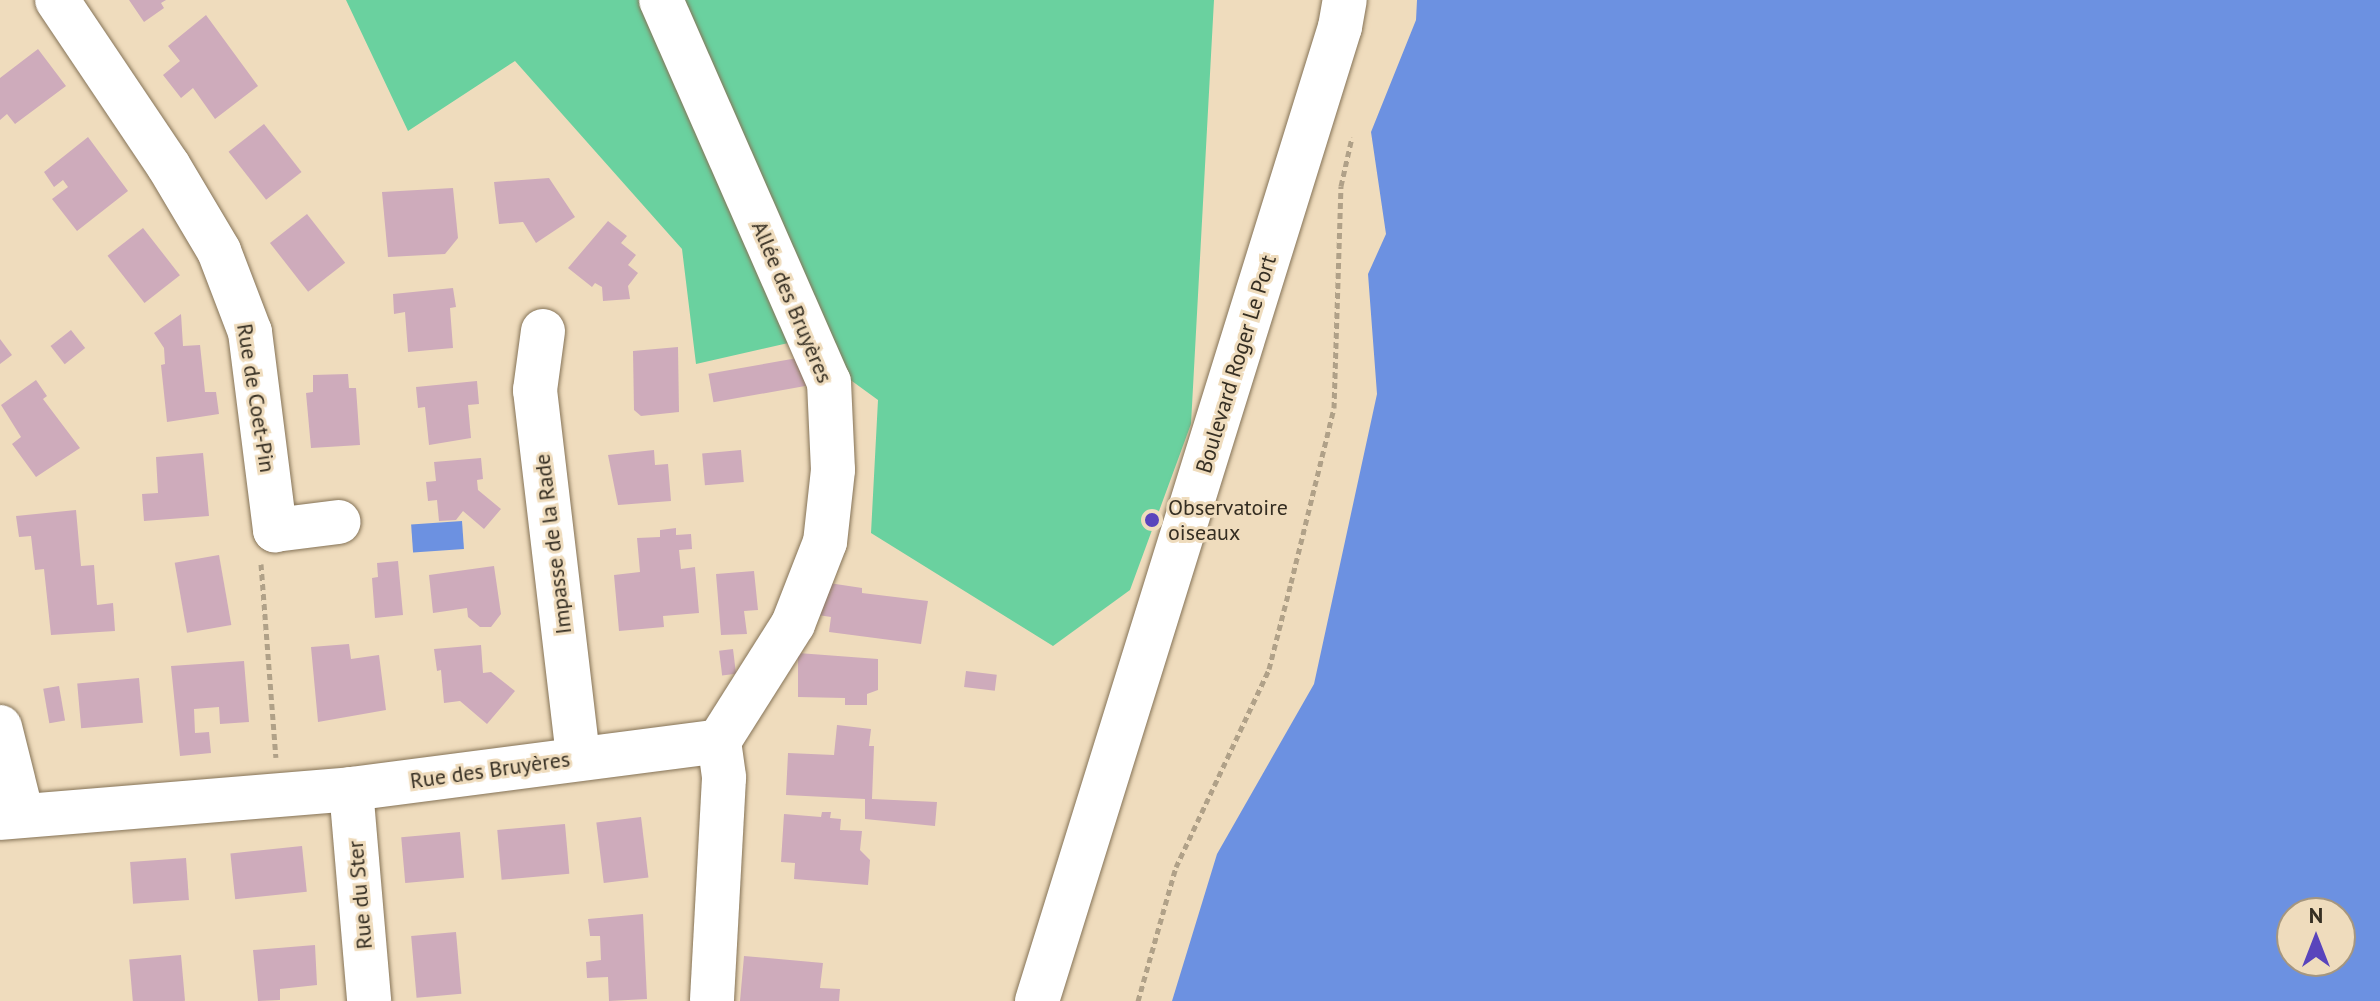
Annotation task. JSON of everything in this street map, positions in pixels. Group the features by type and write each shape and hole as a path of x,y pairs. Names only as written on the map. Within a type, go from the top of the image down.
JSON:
{"street":[{"name":"Rue de Coet-Pin","path":"57,0 168,165 219,251 250,332 275,530"},
{"name":"Allée des Bruyères","path":"661,0 829,382 833,470 825,542 793,624 719,741"},
{"name":"Boulevard Roger Le Port","path":"1037,1001 1331,57 1345,0"},
{"name":"Impasse de la Rade","path":"543,331 535,390 578,758"},
{"path":"275,530 338,522"},
{"path":"0,727 11,817"},
{"path":"712,1001 724,778 719,741"},
{"name":"Rue des Bruyères","path":"11,817 351,789 719,741"},
{"name":"Rue du Ster","path":"351,789 369,1001"}],"path":[{"path":"1138,1001 1176,867 1269,669 1291,583 1334,408 1341,186 1355,124"},
{"path":"275,530 259,569 276,760 290,794"}],"green space":[{"path":"346,0 1214,0 1191,424 1130,590 1053,646 871,533 878,400 797,341 696,364 682,249 515,61 408,131"}],"water":[{"path":"1417,0 2380,0 2380,1001 1172,1001 1217,854 1314,684 1377,394 1368,274 1386,234 1371,132 1416,20"},
{"path":"462,521 464,549 413,552 411,525"}],"building":[{"path":"129,0 166,0 161,3 164,8 144,22"},
{"path":"206,15 258,86 215,119 193,88 181,98 163,75 180,61 168,46"},
{"path":"38,49 66,86 15,124 7,114 0,120 0,78"},
{"path":"264,124 302,172 266,200 229,152"},
{"path":"88,137 128,191 77,231 52,199 68,187 63,180 54,187 44,172"},
{"path":"549,178 575,217 536,243 523,222 499,224 494,182"},
{"path":"453,188 458,238 445,254 388,257 382,192"},
{"path":"307,214 345,263 308,292 270,243"},
{"path":"608,221 627,236 621,243 636,255 628,265 638,273 628,286 630,299 603,301 602,287 595,283 592,287 568,268"},
{"path":"143,228 180,275 144,303 108,256"},
{"path":"453,288 456,307 450,308 453,348 408,352 405,312 394,314 393,294"},
{"path":"181,314 183,346 200,345 205,392 216,392 219,414 167,422 161,365 165,364 164,348 154,333"},
{"path":"71,330 85,348 65,364 51,346"},
{"path":"0,339 12,355 0,364"},
{"path":"678,347 679,412 641,416 634,410 633,351"},
{"path":"803,357 808,386 713,402 708,374"},
{"path":"348,374 349,388 356,388 360,445 311,448 306,393 313,392 313,375"},
{"path":"36,380 47,396 43,399 80,448 36,477 12,444 21,437 1,405"},
{"path":"477,381 479,404 468,405 471,438 429,445 425,407 418,408 416,387"},
{"path":"654,450 655,465 668,464 671,501 618,505 608,455"},
{"path":"741,450 744,482 705,485 702,453"},
{"path":"203,453 209,516 144,521 142,494 158,493 156,457"},
{"path":"481,458 483,479 477,480 478,490 501,509 484,529 463,511 456,520 439,521 437,500 428,501 426,482 436,481 434,462"},
{"path":"76,510 81,566 94,565 97,605 113,603 115,631 51,635 44,569 35,570 31,536 19,537 16,516"},
{"path":"676,528 676,535 691,534 692,549 679,550 681,569 695,567 699,613 663,616 664,627 619,631 614,575 640,572 637,538 660,537 660,530"},
{"path":"219,555 231,625 187,633 175,563"},
{"path":"398,561 403,615 375,618 372,578 378,577 377,563"},
{"path":"494,566 501,614 491,627 480,627 468,617 467,608 433,613 429,575"},
{"path":"754,571 758,610 744,611 747,634 721,635 716,574"},
{"path":"829,583 862,588 862,593 928,601 921,644 829,632 831,617 818,615"},
{"path":"349,644 351,659 379,655 386,710 318,722 311,647"},
{"path":"481,645 483,673 491,672 515,691 487,724 460,701 444,703 441,670 437,671 434,649"},
{"path":"733,649 736,674 722,676 719,651"},
{"path":"798,653 878,659 878,690 867,694 867,705 845,705 845,698 798,697"},
{"path":"244,661 249,722 220,724 219,707 194,709 195,733 209,732 211,753 180,756 171,666"},
{"path":"966,671 997,675 995,691 964,687"},
{"path":"139,678 143,723 81,728 77,683"},
{"path":"59,686 65,720 49,723 43,689"},
{"path":"837,725 871,729 869,746 874,746 872,799 937,802 935,826 865,819 865,799 786,795 788,753 834,755"},
{"path":"822,812 831,812 830,818 841,819 840,830 862,831 860,850 870,860 868,885 794,879 795,863 781,862 784,814 821,817"},
{"path":"641,817 648,878 604,883 596,822"},
{"path":"565,824 569,874 502,880 497,830"},
{"path":"460,832 464,878 405,883 401,837"},
{"path":"302,846 307,892 235,899 230,854"},
{"path":"186,858 189,900 133,904 130,862"},
{"path":"643,914 647,999 609,1001 608,977 587,978 586,962 601,960 600,936 590,936 588,919"},
{"path":"456,932 461,994 417,998 411,936"},
{"path":"315,945 317,985 280,989 280,1000 258,1001 253,950"},
{"path":"181,955 185,1001 133,1001 129,960"},
{"path":"744,956 823,963 820,988 840,989 839,1001 740,1001"}],"place":[{"name":"Observatoire oiseaux","path":"1152,520"}]}
